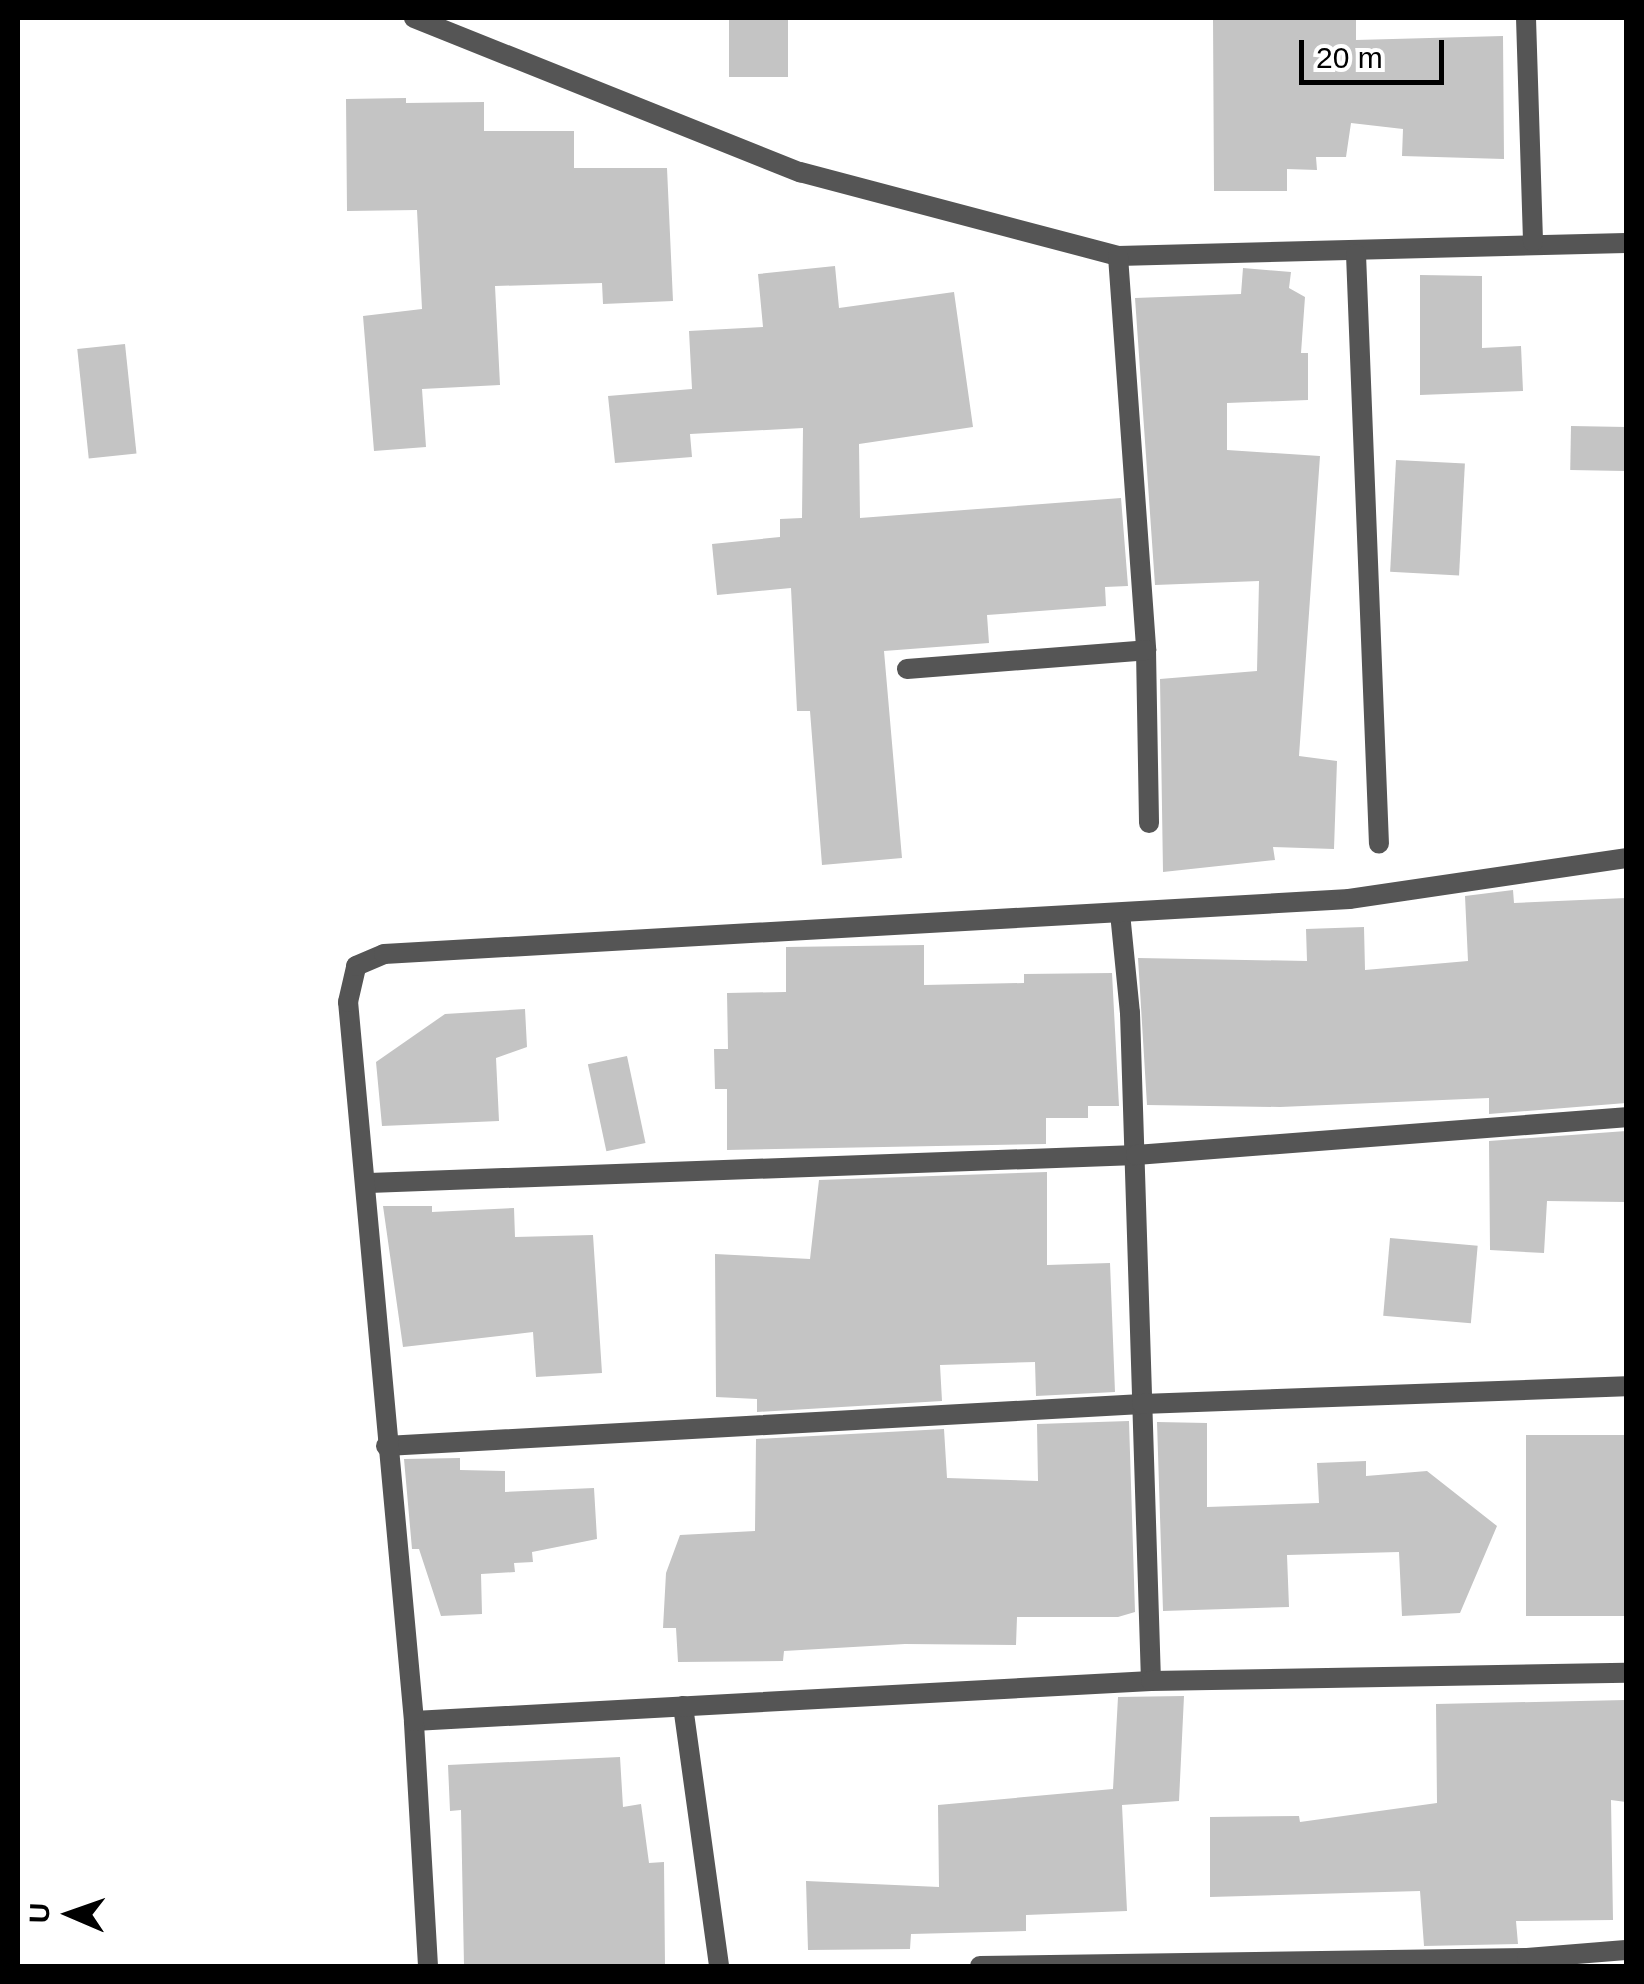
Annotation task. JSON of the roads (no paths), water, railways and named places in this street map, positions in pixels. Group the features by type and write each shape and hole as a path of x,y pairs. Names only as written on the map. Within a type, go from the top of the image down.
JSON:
{"street":[{"path":"414,18 800,172 1118,256 1356,254 1534,242 1626,243"},
{"path":"1526,18 1534,242"},
{"path":"1356,254 1380,844"},
{"path":"1118,256 1146,650 1149,823"},
{"path":"907,670 1146,650"},
{"path":"428,1966 414,1721 386,1446 369,1183 348,1002 352,976 368,957 1349,899 1626,858"},
{"path":"1120,914 1136,1156 1151,1680"},
{"path":"369,1183 1136,1156 1626,1117"},
{"path":"386,1446 1142,1404 1626,1386"},
{"path":"414,1721 1151,1680 1626,1673"},
{"path":"684,1706 719,1966"},
{"path":"980,1966 1527,1958 1626,1950"}]}
